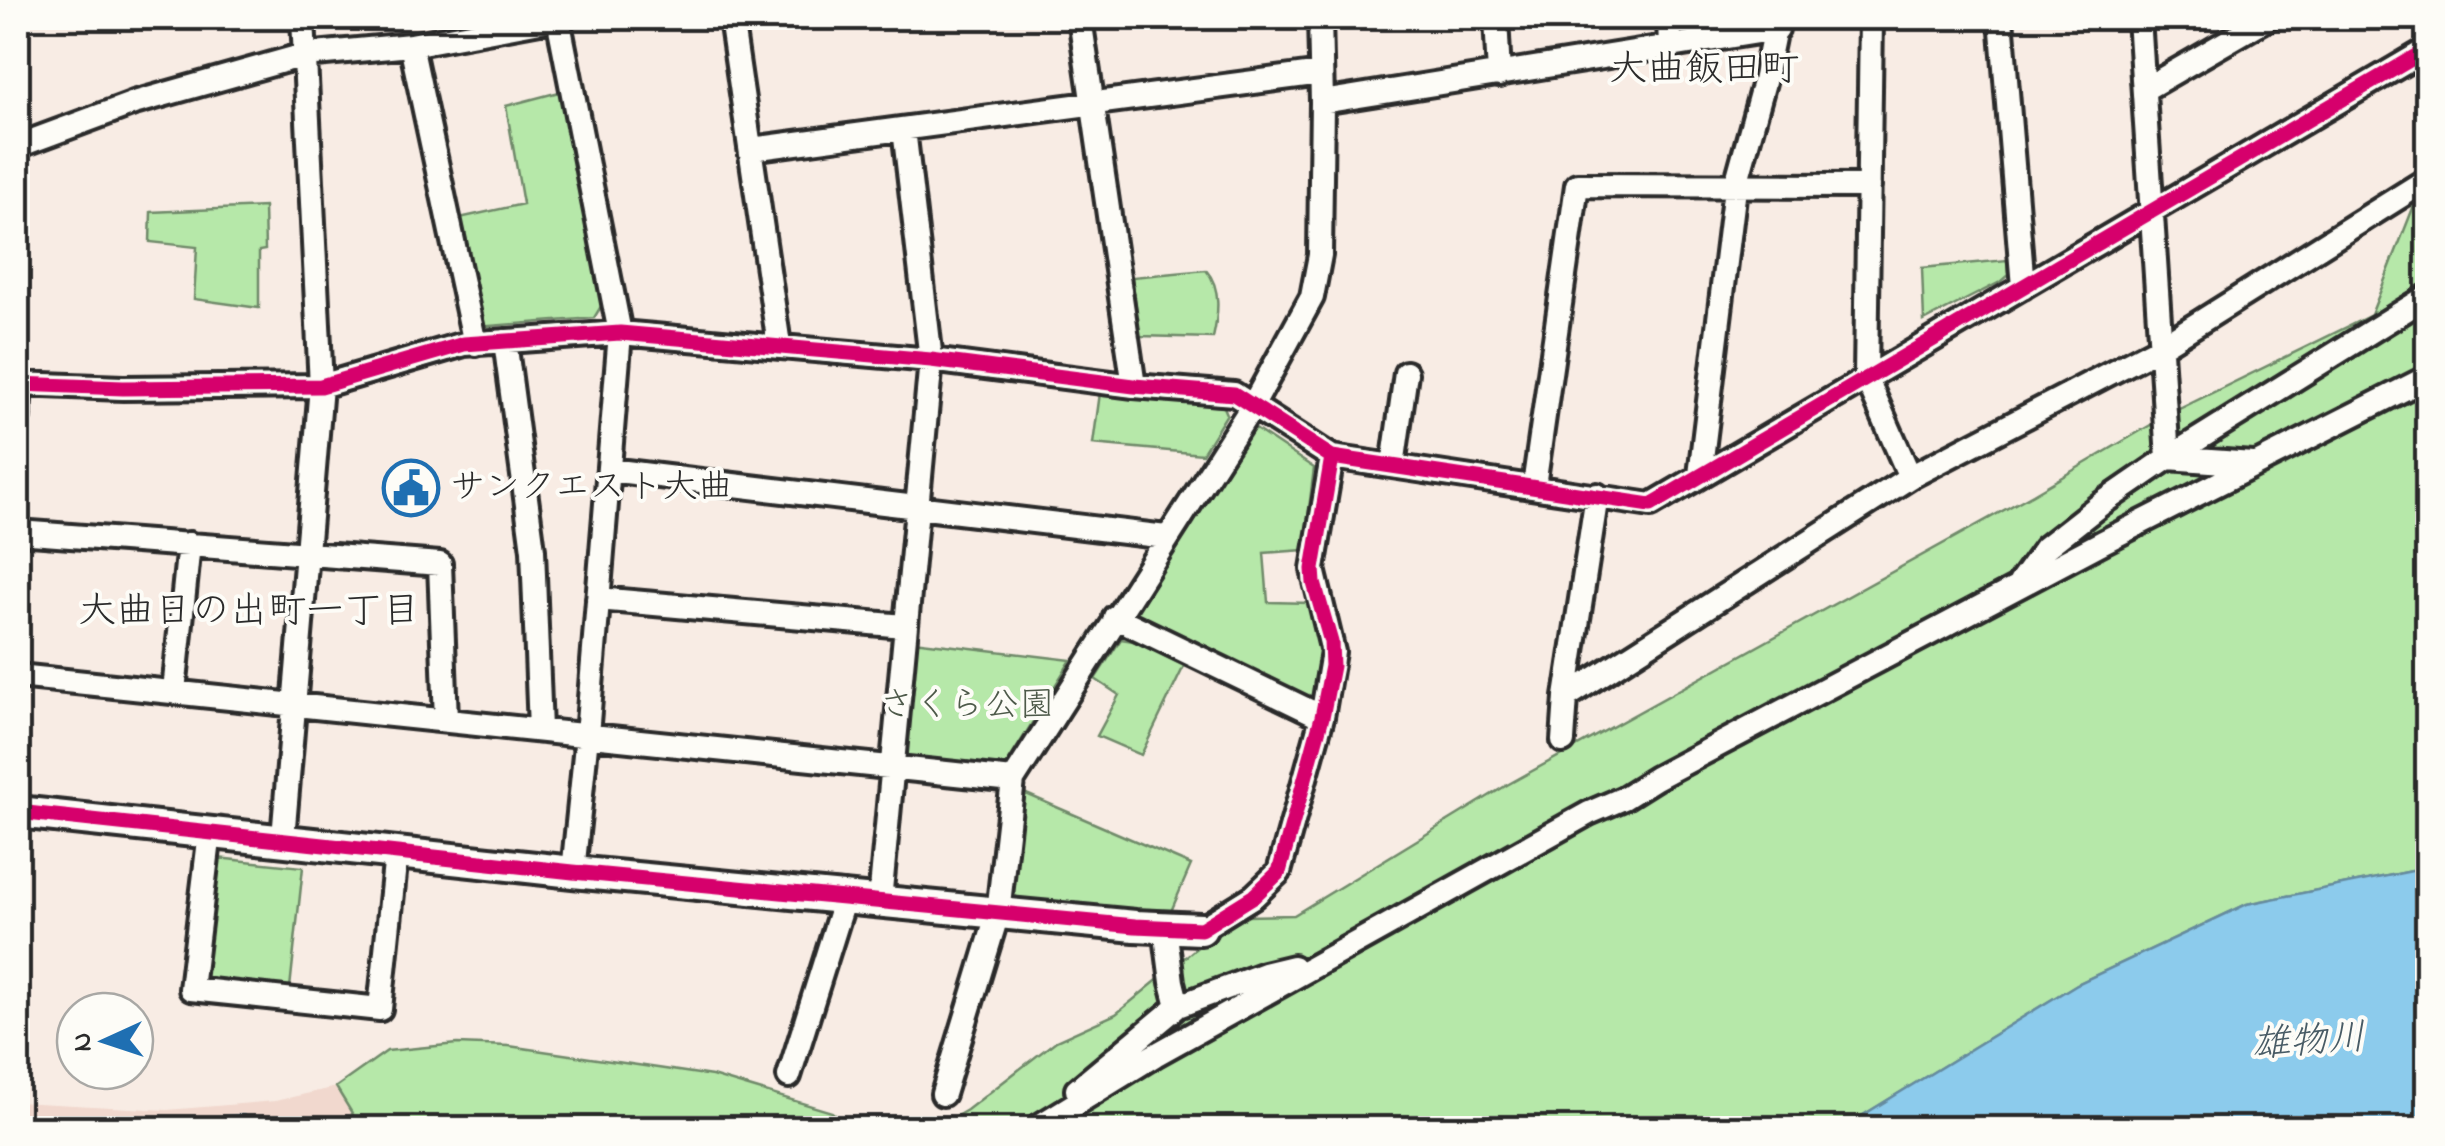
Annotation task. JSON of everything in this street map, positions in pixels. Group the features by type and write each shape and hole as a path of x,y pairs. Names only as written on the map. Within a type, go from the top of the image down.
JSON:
{"street":[{"path":"282,838 321,386 303,18"},
{"path":"18,146 134,103 304,56 411,45 556,18 620,333 573,872"},
{"path":"731,18 780,346"},
{"path":"1080,18 1134,386"},
{"path":"943,1094 998,913 1013,780 1253,405 1312,297 1320,255 1320,18"},
{"path":"1496,18 1499,76"},
{"path":"1669,18 1670,48"},
{"path":"1871,18 1866,376 1910,477"},
{"path":"2001,18 2023,286"},
{"path":"2140,18 2168,458"},
{"path":"2145,89 2268,18"},
{"path":"1322,102 1670,48 1777,23 1736,188 1700,475"},
{"path":"411,45 475,344"},
{"path":"18,416 18,379 124,388 321,386 410,358 475,344 620,333 930,360 1134,386 1234,394 1332,456 1651,505 2428,49"},
{"path":"751,150 1320,73"},
{"path":"880,902 930,360 904,129"},
{"path":"1566,697 1910,477 2162,346 2428,179"},
{"path":"1534,486 1577,185 1868,186"},
{"path":"2018,587 2044,548 2168,458 2428,296"},
{"path":"505,341 534,550 540,730"},
{"path":"1393,466 1406,373"},
{"path":"1038,1128 1155,1055 1580,818 2253,464 2428,377"},
{"path":"18,812 573,872 998,913 1201,928 1254,896 1279,872 1322,717 1332,652 1314,569 1332,456"},
{"path":"2168,458 2253,464"},
{"path":"609,470 1166,537"},
{"path":"1563,741 1566,697 1597,495"},
{"path":"18,532 440,564 446,720"},
{"path":"174,691 189,544"},
{"path":"598,599 904,626"},
{"path":"1115,618 1322,717"},
{"path":"18,676 1013,780"},
{"path":"210,832 191,989 380,1009 396,854"},
{"path":"789,1076 845,898"},
{"path":"1165,927 1178,1006"},
{"path":"1038,1128 1053,1109 1178,1006 1264,974 1312,966"}],"shaded area":[{"path":"336,1087 361,1128 18,1128 18,1102 167,1110 275,1101"}],"green space":[{"path":"559,92 603,303 594,318 477,327 455,219 523,204 506,106"},
{"path":"2427,191 2427,868 2247,904 2077,984 1842,1128 936,1128 967,1110 1056,1041 1116,1014 1200,945 1245,916 1294,915 1507,785 2033,494 2171,413 2371,315 2415,203"},
{"path":"264,207 265,250 259,251 259,308 194,299 197,247 150,242 151,212"},
{"path":"2007,260 2008,275 2000,282 1924,321 1922,268"},
{"path":"1206,270 1217,294 1213,338 1140,336 1132,277"},
{"path":"1100,393 1224,407 1227,414 1202,454 1093,444"},
{"path":"1251,426 1314,468 1304,550 1264,553 1268,602 1311,603 1321,656 1315,709 1136,614"},
{"path":"1121,639 1184,666 1141,755 1097,736 1119,695 1095,679"},
{"name":"さくら公園","path":"913,641 1071,660 1005,767 902,757"},
{"path":"1024,793 1191,865 1169,916 1018,900 1013,892"},
{"path":"217,858 303,867 290,988 204,978"},
{"path":"457,1044 509,1046 712,1076 832,1112 850,1128 361,1128 336,1087 387,1051"}],"water":[{"name":"雄物川","path":"2427,868 2427,1128 1842,1128 2077,984 2247,904"}],"waterway":[{"path":"109,1128 243,1117"}],"cycle path":[{"path":"18,384 123,388 321,386 464,344 620,333 931,360 1134,386 1234,394 1332,457 1651,505 2428,49"},
{"path":"18,812 573,872 1201,929 1254,896 1279,872 1322,717 1332,666 1331,642 1313,569 1332,457"}],"place":[{"name":"サンクエスト大曲","path":"411,488"}],"district":[{"name":"大曲飯田町","path":"1704,71"},
{"name":"大曲日の出町一丁目","path":"249,613"}]}
